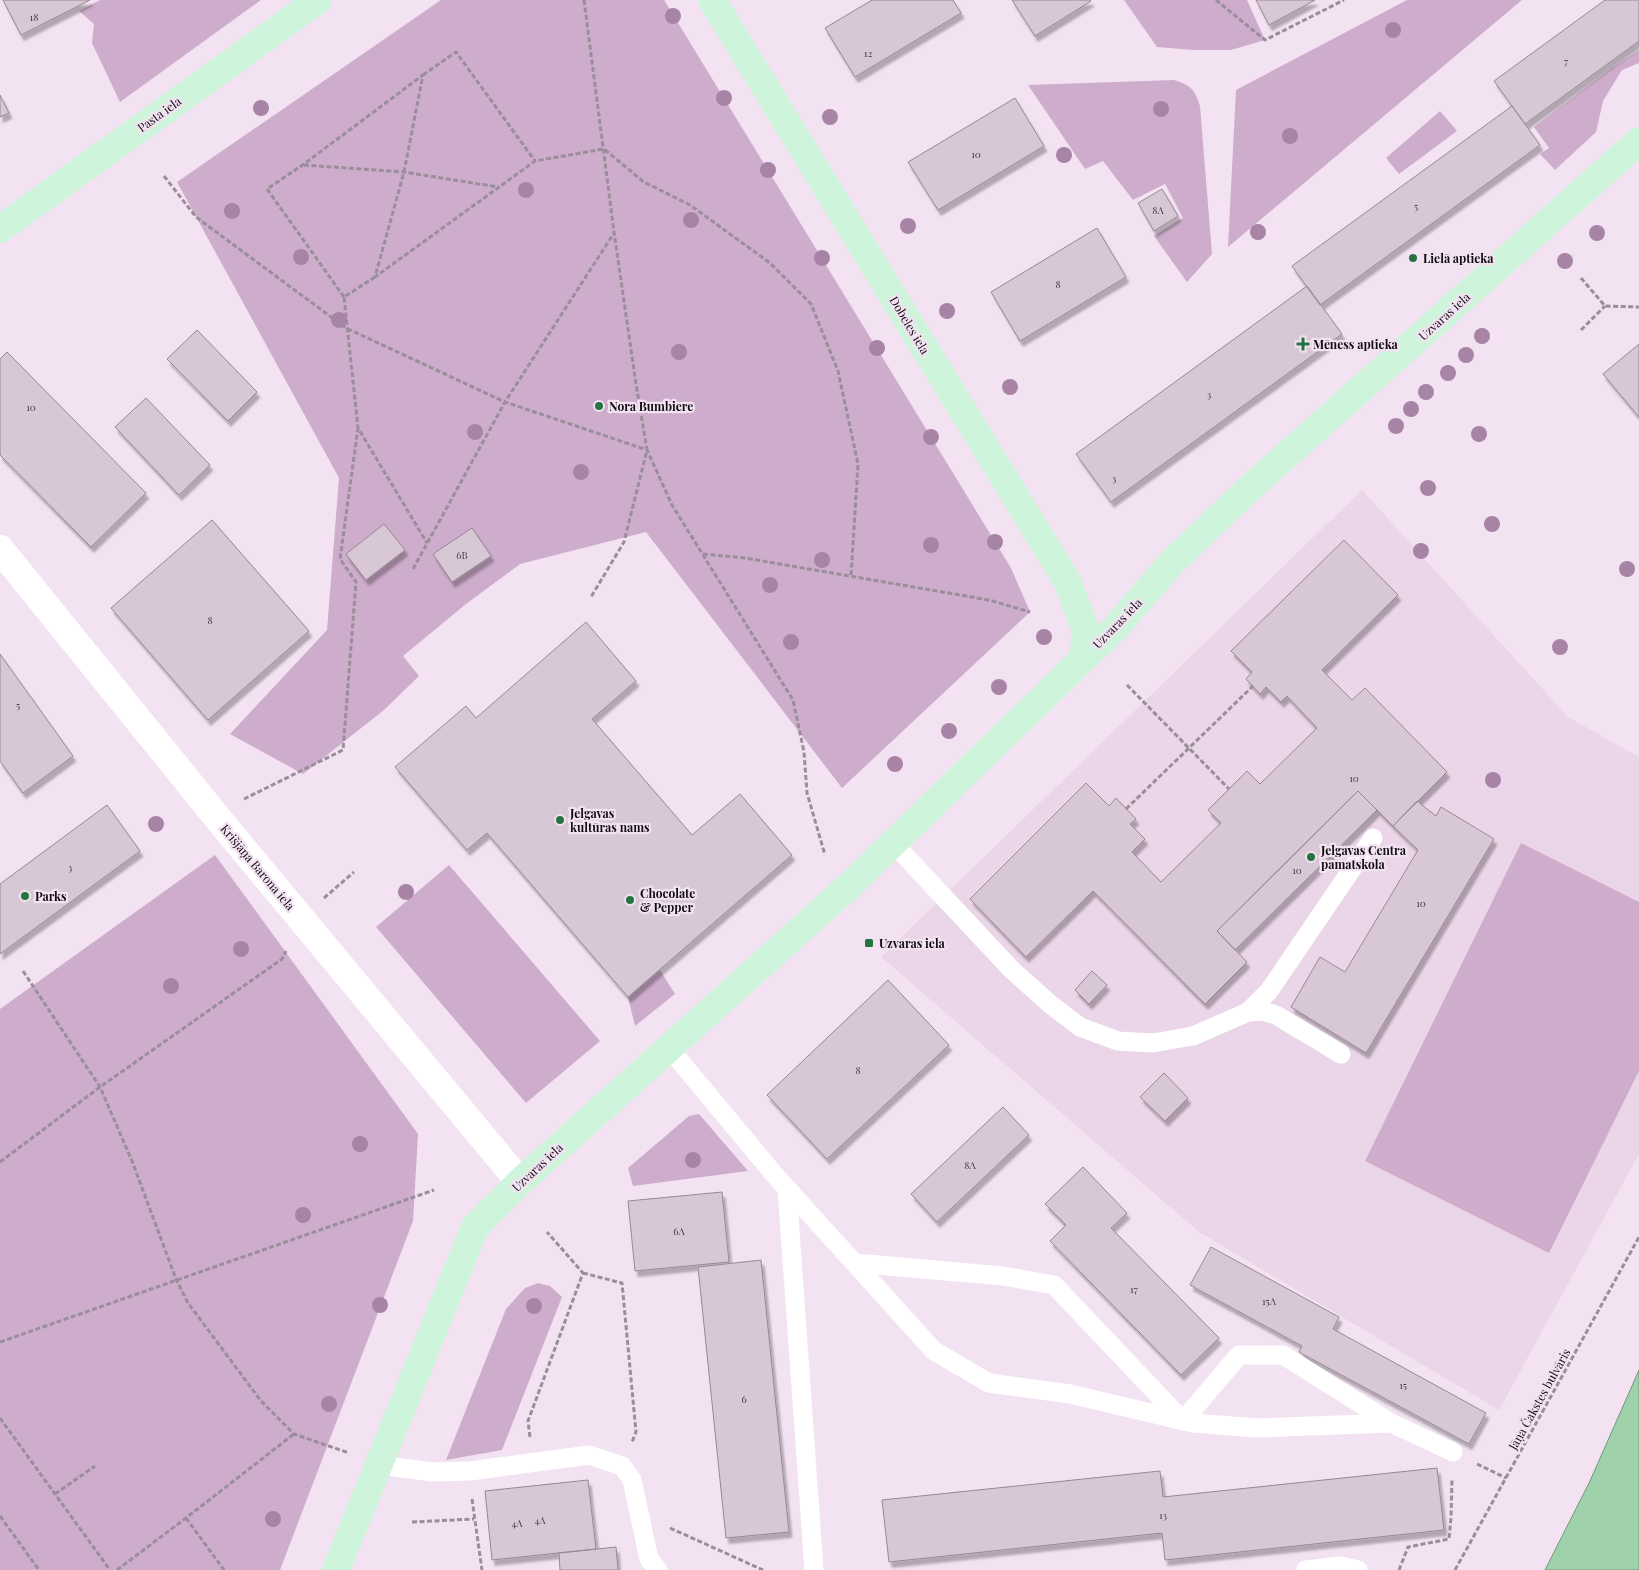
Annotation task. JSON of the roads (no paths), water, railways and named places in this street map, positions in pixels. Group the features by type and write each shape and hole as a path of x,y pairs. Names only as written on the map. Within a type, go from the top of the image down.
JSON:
{"main road":[{"name":"Pasta iela","path":"0,229 318,0"},
{"name":"Dobeles iela","path":"712,0 1067,581 1086,631 1082,658"},
{"name":"Uzvaras iela","path":"336,1570 475,1227 520,1182 894,844 1082,658 1116,627 1172,562 1252,486 1639,141"}],"street":[{"name":"Krišjāņa Barona iela","path":"0,549 186,780 520,1182"}],"lane":[{"path":"1248,1012 1269,991 1373,838"},
{"path":"894,844 1012,970 1050,1004 1080,1026 1118,1041 1153,1043 1193,1036 1248,1012 1263,1011 1276,1015 1341,1054"},
{"path":"669,1048 787,1188 934,1351 989,1383 1070,1394 1193,1423 1257,1428 1391,1423"},
{"path":"787,1188 814,1570"},
{"path":"855,1263 1004,1276 1054,1285 1183,1421"},
{"path":"1183,1421 1239,1356 1283,1355 1391,1423 1453,1452"},
{"path":"379,1465 433,1472 470,1471 589,1455 622,1466 632,1480 652,1566"},
{"path":"1306,1570 1341,1566 1358,1570"}],"place":[{"name":"Lielā aptieka","path":"1413,258"},
{"name":"Mēness aptieka","path":"1303,344"},
{"name":"Nora Bumbiere","path":"599,406"},
{"name":"Jelgavas kultūras nams","path":"560,820"},
{"name":"Jelgavas Centra pamatskola","path":"1311,857"},
{"name":"Parks","path":"25,896"},
{"name":"Chocolate & Pepper","path":"630,900"},
{"name":"Uzvaras iela","path":"869,943"}]}
